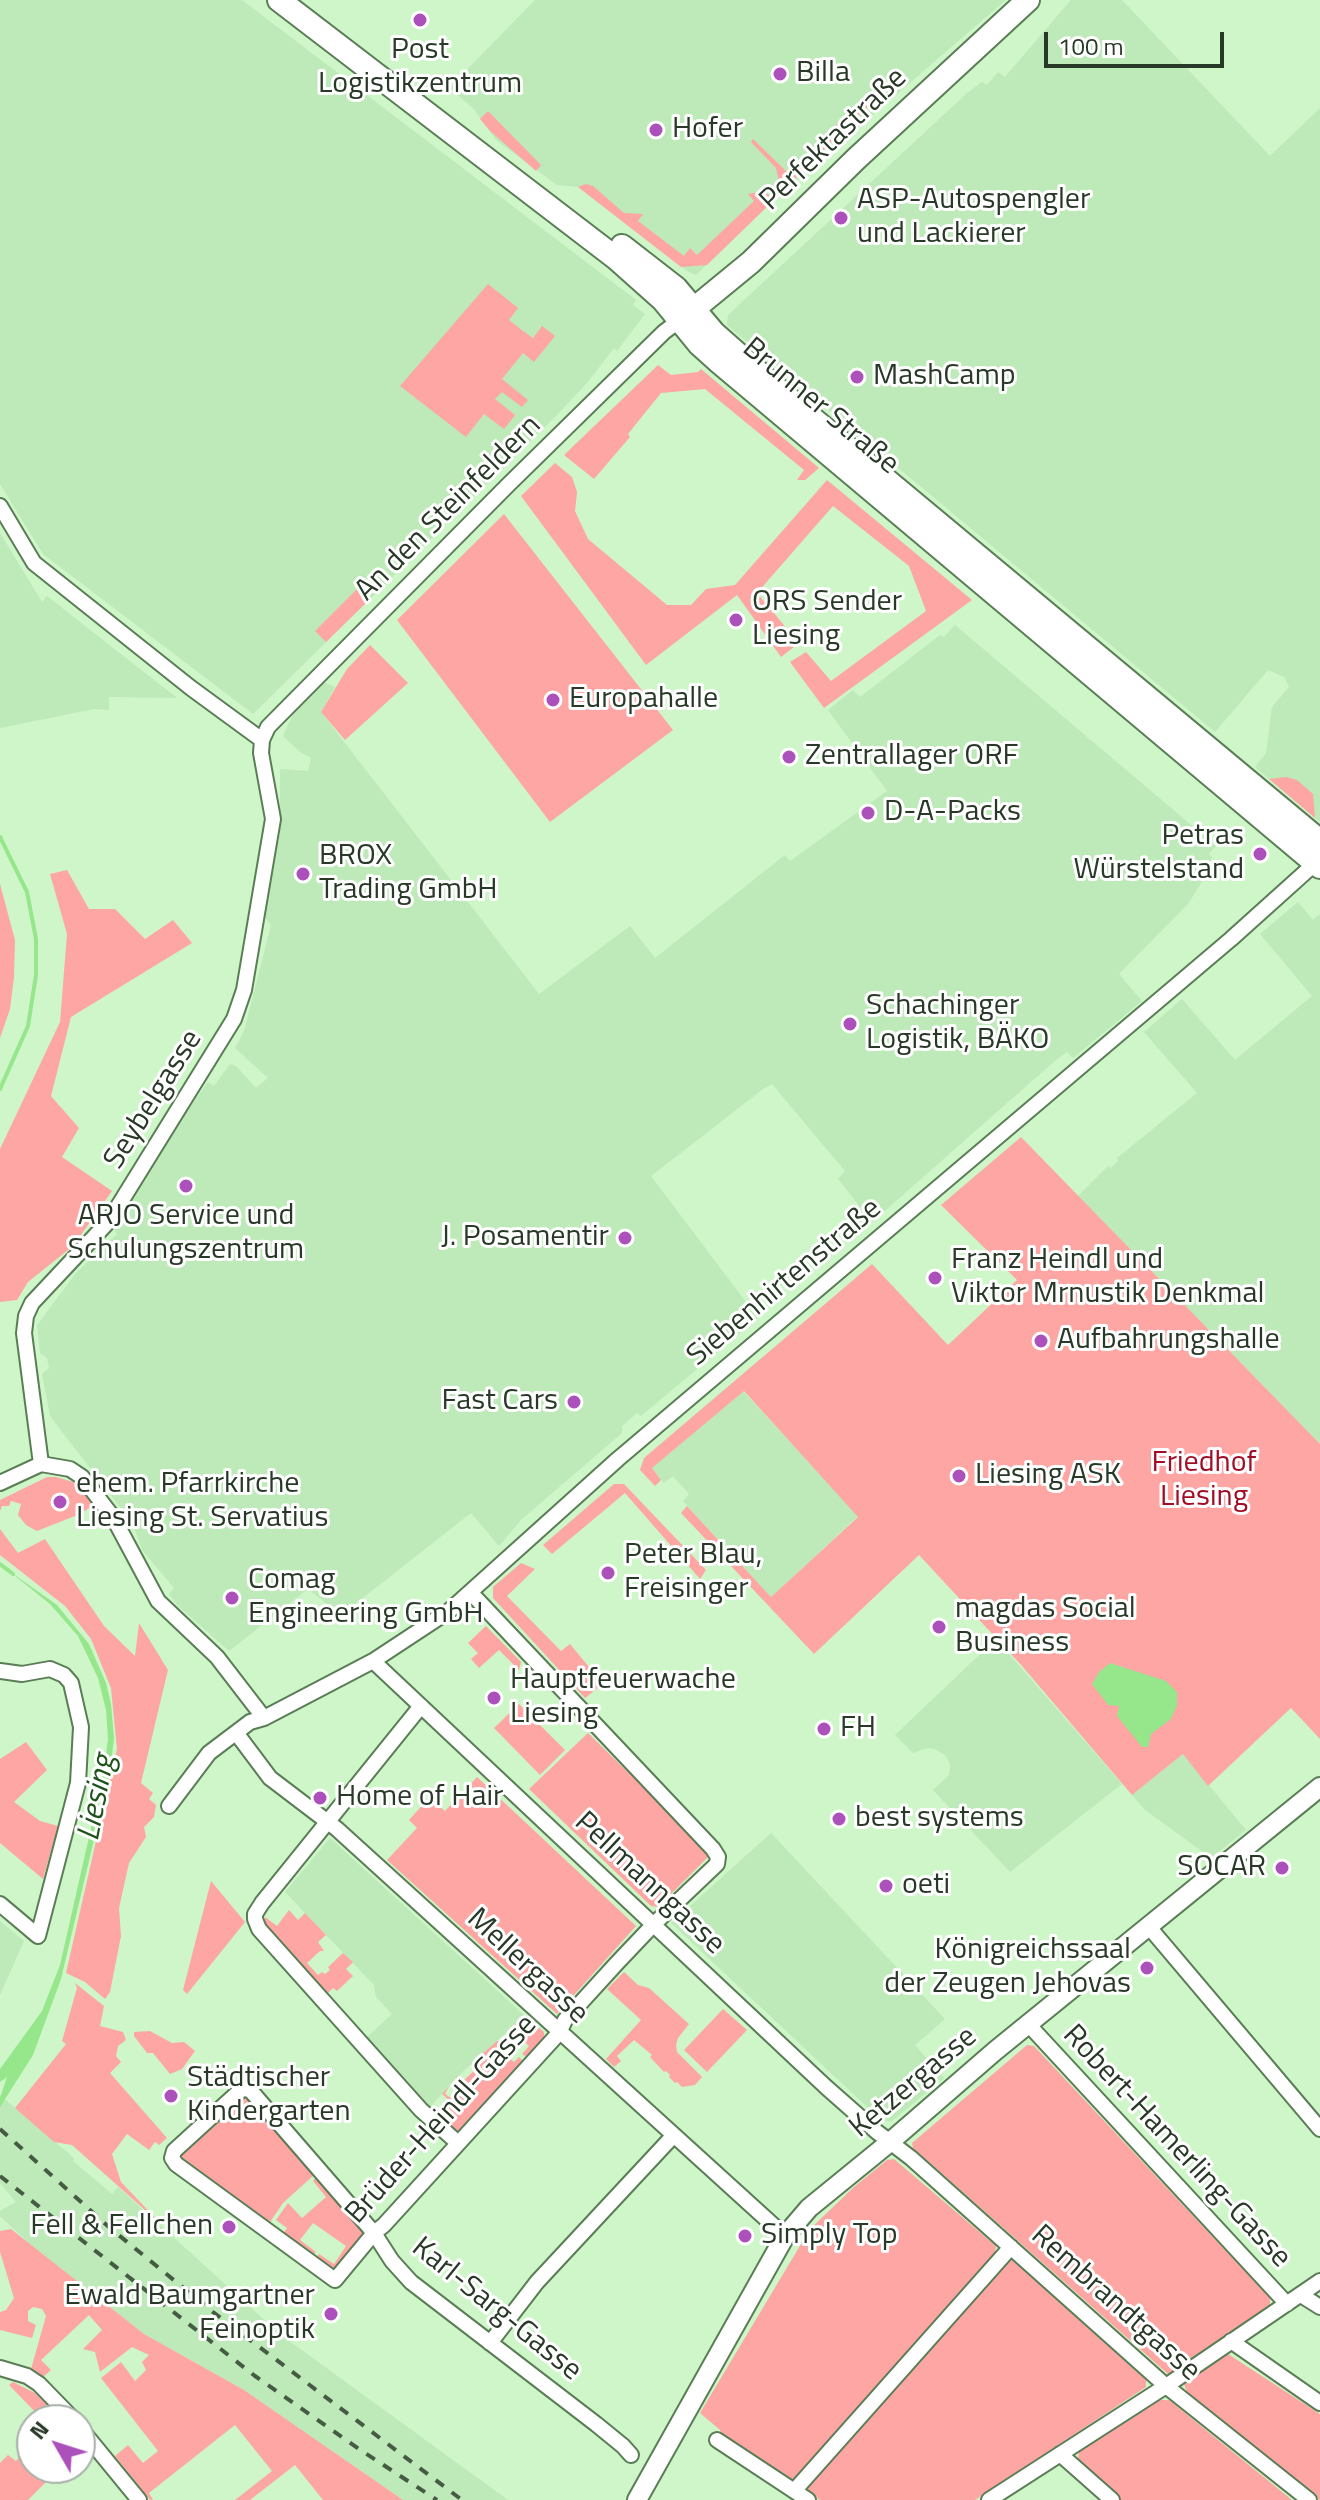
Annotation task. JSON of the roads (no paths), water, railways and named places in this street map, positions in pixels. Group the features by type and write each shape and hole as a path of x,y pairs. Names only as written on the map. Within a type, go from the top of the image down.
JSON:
{"main road":[{"name":"Brunner Straße","path":"279,0 617,259 663,300 687,315"},
{"name":"Brunner Straße","path":"304,0 471,132 664,277 687,315 699,344 719,362 1319,858"},
{"name":"Perfektastraße","path":"687,315 751,262 856,159 1028,0"},
{"name":"Ketzergasse","path":"637,2500 785,2236 809,2208 1028,2024 1320,1787"}],"street":[{"name":"An den Steinfeldern","path":"262,740 268,727 508,485 664,332 687,315"},
{"path":"0,506 34,563 191,688 262,740"},
{"name":"Seybelgasse","path":"41,1464 24,1333 26,1316 32,1303 109,1221 234,1019 244,990 273,819 261,753 262,740"},
{"name":"Siebenhirtenstraße","path":"169,1806 209,1753 250,1722 264,1718 373,1661 418,1633 471,1593 552,1516 1209,958 1319,858"},
{"path":"0,1483 41,1464 70,1469 82,1477 113,1517 158,1601 217,1657 264,1718"},
{"name":"Brüder-Heindl-Gasse","path":"335,2280 374,2233 559,2033 565,2020 654,1924 713,1870 718,1857 471,1593"},
{"name":"Pellmanngasse","path":"373,1661 826,2087 890,2142"},
{"path":"0,1671 22,1674 50,1669 64,1675 71,1683 81,1727 78,1783 38,1936 0,1904"},
{"path":"421,1706 255,1914 259,1929 421,2110 458,2143"},
{"name":"Mellergasse","path":"237,1734 270,1778 328,1822 785,2236"},
{"path":"1149,1927 1320,2129"},
{"name":"Robert-Hamerling-Gasse","path":"1028,2024 1287,2304"},
{"name":"Karl-Sarg-Gasse","path":"335,2280 174,2161 174,2151 243,2088 251,2091 374,2233 392,2261 411,2282 631,2455"},
{"path":"490,2343 537,2282 674,2135"},
{"name":"Rembrandtgasse","path":"890,2142 1166,2386 1309,2500"},
{"path":"794,2491 1011,2247"},
{"path":"989,2500 1166,2386 1320,2281"},
{"path":"1301,2295 1320,2307"},
{"path":"1231,2341 1320,2403"},
{"path":"0,2368 27,2376 58,2404"},
{"path":"717,2440 808,2500"},
{"path":"96,2448 139,2500"},
{"path":"1060,2454 1112,2500"}],"water":[{"path":"9,1571 57,1605 89,1644 106,1683 114,1738 110,1772 61,1979 33,2055 0,2107 7,2077 0,2082 0,2069 42,2011 60,1965 104,1771 108,1739 106,1710 98,1678 78,1636 50,1604"},
{"path":"1110,1663 1166,1681 1177,1692 1177,1705 1171,1719 1151,1734 1148,1747 1142,1747 1117,1716 1119,1706 1108,1705 1092,1684 1099,1672"}],"waterway":[{"name":"Liesing","path":"0,837 27,892 36,939 36,975 28,1026 0,1089"},
{"name":"Liesing","path":"0,1564 13,1574"}],"railway":[{"path":"0,2129 110,2228 213,2312 462,2500"},
{"path":"0,2176 255,2376 437,2500"}],"place":[{"name":"Post Logistikzentrum","path":"420,20"},
{"name":"Billa","path":"780,74"},
{"name":"Hofer","path":"656,130"},
{"name":"ASP-Autospengler und Lackierer","path":"841,218"},
{"name":"MashCamp","path":"857,377"},
{"name":"ORS Sender Liesing","path":"736,620"},
{"name":"Europahalle","path":"553,700"},
{"name":"Zentrallager ORF","path":"789,757"},
{"name":"D-A-Packs","path":"868,813"},
{"name":"Petras Würstelstand","path":"1260,854"},
{"name":"BROX Trading GmbH","path":"303,874"},
{"name":"Schachinger Logistik, BÄKO","path":"850,1024"},
{"name":"ARJO Service und Schulungszentrum","path":"186,1186"},
{"name":"J. Posamentir","path":"625,1238"},
{"name":"Franz Heindl und Viktor Mrnustik Denkmal","path":"935,1278"},
{"name":"Aufbahrungshalle","path":"1041,1341"},
{"name":"Fast Cars","path":"574,1402"},
{"name":"Liesing ASK","path":"959,1476"},
{"name":"ehem. Pfarrkirche Liesing St. Servatius","path":"60,1502"},
{"name":"Peter Blau, Freisinger","path":"608,1573"},
{"name":"Comag Engineering GmbH","path":"232,1598"},
{"name":"magdas Social Business","path":"939,1627"},
{"name":"Hauptfeuerwache Liesing","path":"494,1698"},
{"name":"FH","path":"824,1729"},
{"name":"Home of Hair","path":"320,1798"},
{"name":"best systems","path":"839,1819"},
{"name":"SOCAR","path":"1282,1868"},
{"name":"oeti","path":"886,1886"},
{"name":"Königreichssaal der Zeugen Jehovas","path":"1147,1968"},
{"name":"Städtischer Kindergarten","path":"171,2096"},
{"name":"Fell & Fellchen","path":"229,2227"},
{"name":"Simply Top","path":"745,2236"},
{"name":"Ewald Baumgartner Feinoptik","path":"331,2314"}],"park label":[{"name":"Friedhof Liesing","path":"1204,1481"}]}
